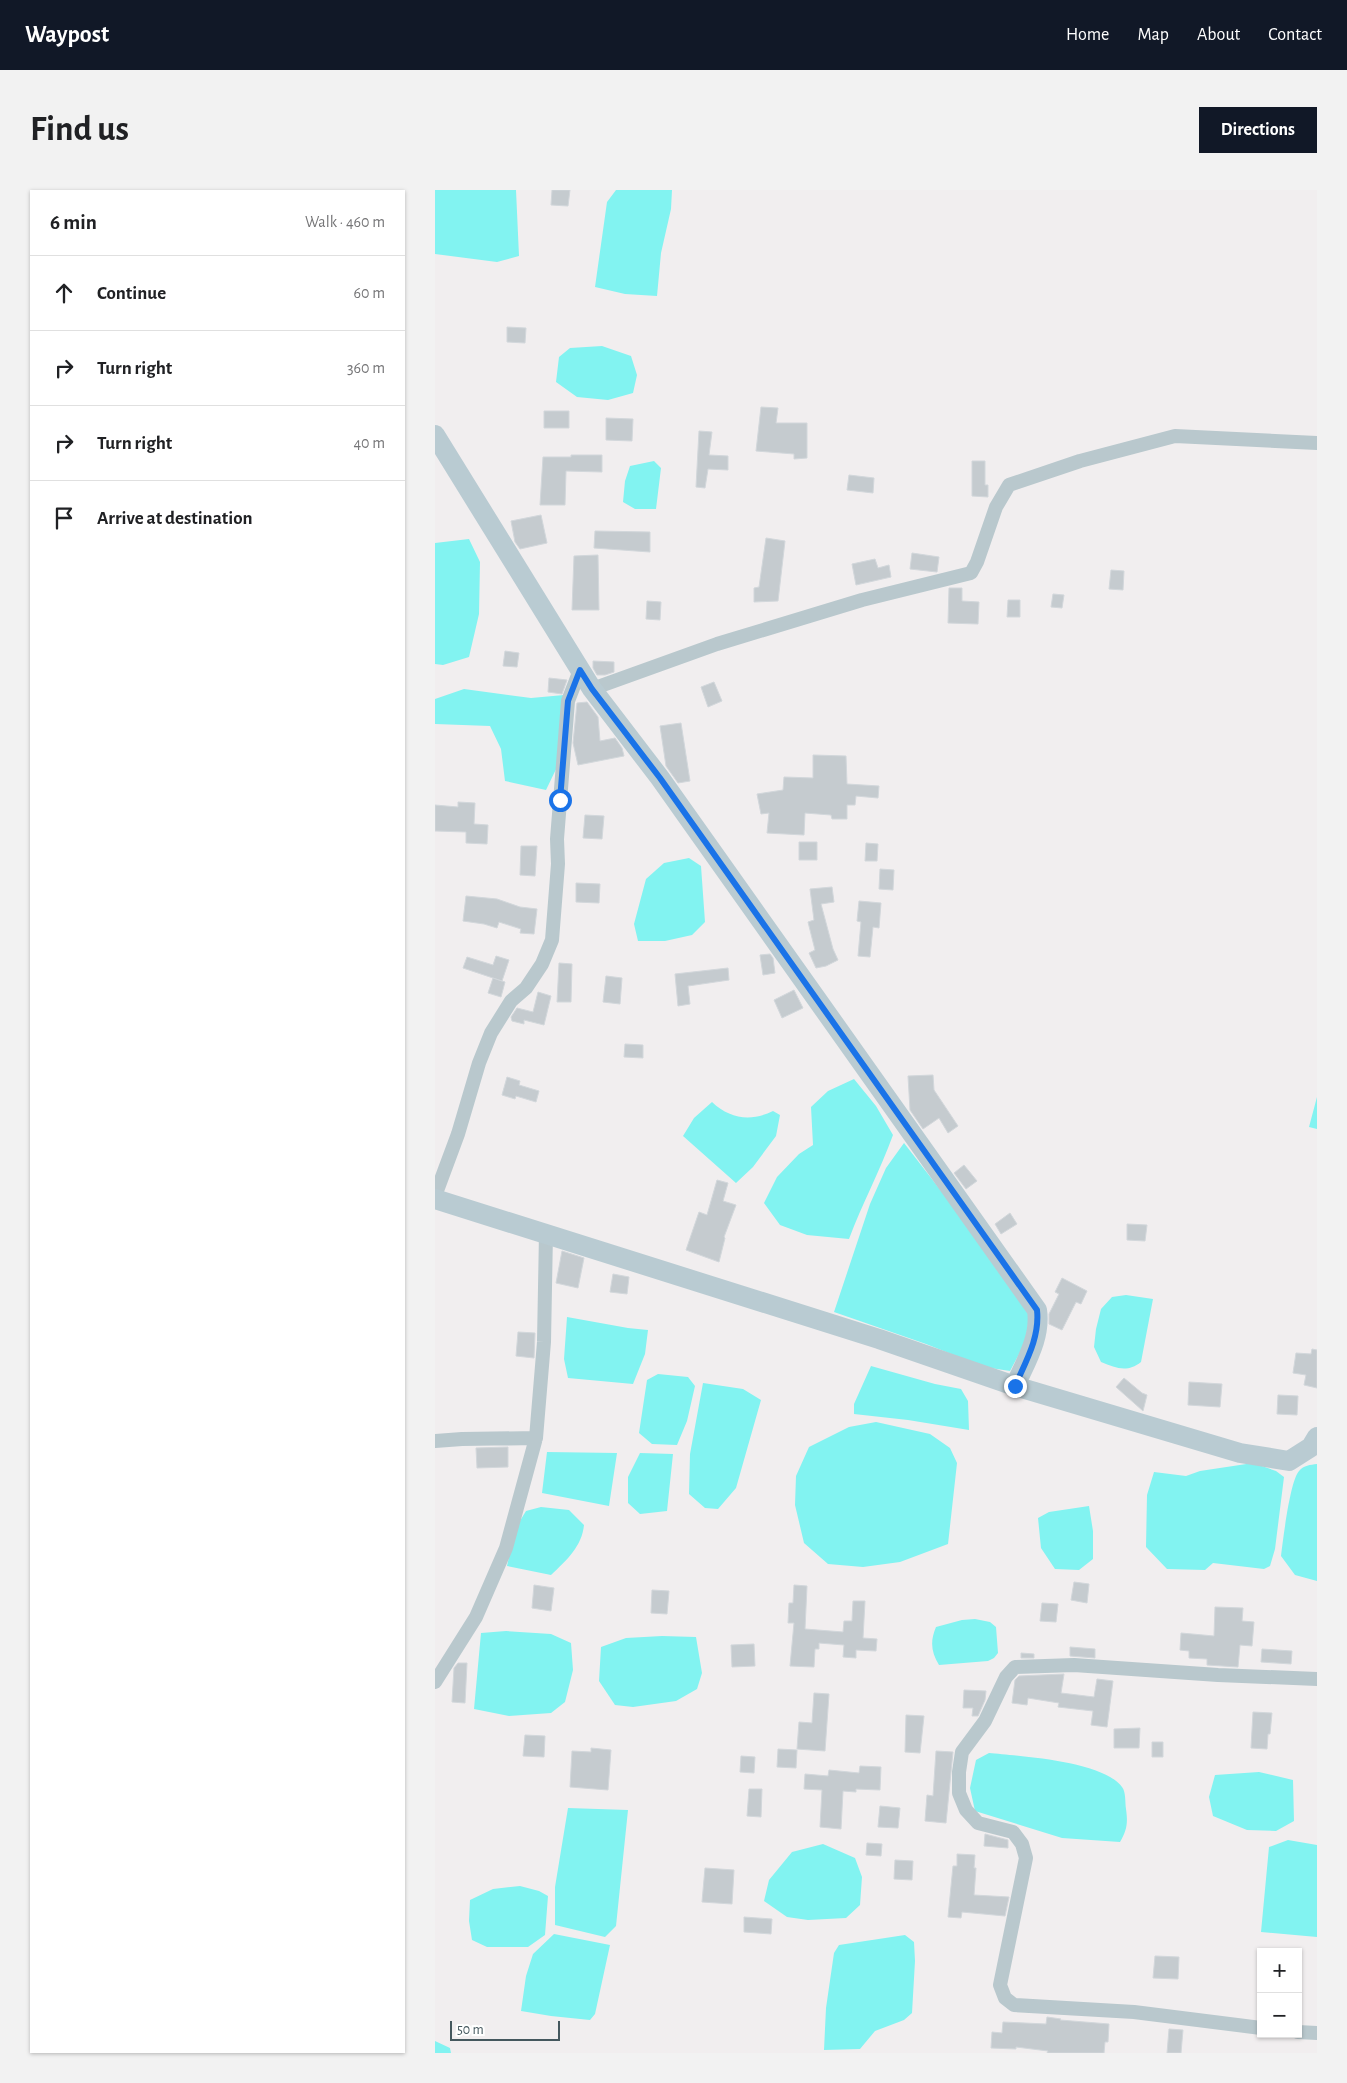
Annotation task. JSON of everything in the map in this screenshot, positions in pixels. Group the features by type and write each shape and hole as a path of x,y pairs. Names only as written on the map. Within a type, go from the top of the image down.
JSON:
{"street":[{"path":"435,435 592,689 660,778 1037,1310 1039,1323 1036,1336 1015,1386"},
{"path":"592,689 717,644 862,600 971,573 977,562 996,507 1009,485 1080,461 1175,436 1317,443"},
{"path":"580,670 568,701 557,840 558,864 552,940 542,964 526,988 511,1001 491,1033 479,1063 458,1134 435,1198 879,1339 1015,1386 1239,1453 1289,1461 1311,1448 1317,1437"},
{"path":"435,1682 475,1617 506,1548 536,1438 544,1342 546,1233"},
{"path":"435,1441 536,1438"},
{"path":"1257,2027 1134,2012 1014,2005 1005,1998 1000,1986 1026,1858 1022,1844 1013,1832 978,1823 966,1810 959,1793 959,1772 962,1752 985,1720 1006,1677 1015,1667 1074,1665 1218,1675 1317,1679"},
{"path":"1302,2032 1317,2034"}],"water":[{"path":"435,190 516,190 519,256 497,262 435,254"},
{"path":"616,190 672,190 671,209 661,253 657,296 625,294 595,287 607,202"},
{"path":"602,346 631,356 637,375 633,393 608,400 577,397 556,382 559,357 570,348"},
{"path":"654,461 661,468 656,509 635,509 623,502 625,481 630,466"},
{"path":"469,539 480,562 479,614 469,657 443,665 435,664 435,543"},
{"path":"464,689 531,698 564,695 559,763 546,790 505,781 501,749 490,726 435,724 435,699"},
{"path":"689,858 701,866 705,922 692,935 665,941 638,941 634,924 646,879 664,863"},
{"path":"854,1079 876,1106 893,1135 849,1239 807,1235 780,1225 764,1203 777,1177 799,1154 813,1145 811,1107 828,1091"},
{"path":"1317,1097 1317,1129 1309,1127"},
{"path":"712,1102 726,1112 741,1117 757,1117 773,1111 780,1115 776,1136 753,1167 736,1183 683,1136 694,1118"},
{"path":"904,1143 969,1227 1030,1312 1025,1343 1010,1371 984,1367 926,1344 834,1312 870,1204 886,1168"},
{"path":"1126,1295 1153,1299 1141,1362 1131,1367 1121,1368 1101,1362 1094,1347 1101,1309 1112,1297"},
{"path":"567,1317 648,1330 645,1354 633,1384 568,1378 564,1359"},
{"path":"871,1366 935,1384 961,1389 968,1401 969,1430 854,1414 854,1404"},
{"path":"658,1374 688,1377 695,1386 687,1421 677,1445 652,1444 639,1433 647,1380"},
{"path":"703,1383 743,1389 761,1400 736,1488 718,1509 705,1508 689,1494 690,1454"},
{"path":"876,1422 930,1434 950,1448 957,1463 948,1544 900,1562 863,1567 828,1564 804,1543 795,1505 796,1476 809,1447 849,1427"},
{"path":"547,1452 617,1453 609,1506 542,1493"},
{"path":"640,1453 673,1454 667,1511 640,1514 628,1503 628,1477"},
{"path":"1253,1463 1276,1471 1284,1477 1275,1549 1270,1566 1264,1569 1213,1563 1205,1570 1167,1569 1146,1547 1147,1495 1154,1472 1186,1476 1200,1471"},
{"path":"1317,1464 1317,1581 1295,1575 1281,1556 1287,1511 1296,1477 1303,1468"},
{"path":"1089,1506 1093,1531 1093,1559 1079,1570 1055,1569 1041,1548 1038,1518 1049,1512"},
{"path":"541,1507 569,1510 584,1525 583,1533 577,1546 551,1575 507,1566 515,1529 526,1511"},
{"path":"975,1619 990,1622 996,1627 998,1653 988,1661 939,1665 934,1656 932,1646 936,1627 962,1620"},
{"path":"506,1631 551,1634 571,1643 573,1670 565,1702 551,1713 509,1716 474,1709 481,1633"},
{"path":"696,1637 702,1673 697,1689 676,1701 633,1707 615,1705 599,1681 601,1647 626,1638"},
{"path":"989,1753 1060,1761 1098,1771 1112,1778 1122,1787 1125,1797 1127,1822 1126,1830 1120,1842 1062,1838 975,1811 970,1788 976,1760"},
{"path":"1259,1772 1293,1780 1294,1821 1276,1831 1247,1830 1213,1816 1209,1797 1215,1775"},
{"path":"568,1808 628,1810 616,1926 605,1937 555,1925 555,1887"},
{"path":"1288,1840 1317,1845 1317,1937 1261,1932 1269,1847"},
{"path":"823,1844 855,1858 862,1877 860,1905 846,1918 808,1920 787,1917 764,1901 769,1880 792,1852"},
{"path":"520,1886 539,1891 548,1896 545,1935 528,1947 487,1947 472,1940 469,1921 470,1900 493,1889"},
{"path":"554,1934 610,1945 595,2014 590,2020 521,2011 526,1976 533,1954"},
{"path":"905,1935 914,1942 915,1961 912,2013 904,2020 875,2031 860,2049 824,2050 826,2008 834,1953 839,1945"},
{"path":"435,2041 450,2048 451,2053 435,2053"}],"building":[{"path":"552,190 570,190 568,206 551,205"},
{"path":"507,327 526,328 525,343 507,342"},
{"path":"761,407 778,408 776,423 807,423 807,458 794,459 794,454 756,451"},
{"path":"544,411 569,411 569,428 544,428"},
{"path":"606,418 633,419 632,441 606,440"},
{"path":"699,431 712,432 709,455 728,456 728,470 708,469 705,488 696,487"},
{"path":"571,455 602,455 602,472 566,471 565,505 540,505 543,457 571,457"},
{"path":"972,461 985,461 985,485 988,485 988,497 972,496"},
{"path":"849,475 874,478 873,493 847,490"},
{"path":"541,515 547,543 520,549 515,542 511,521"},
{"path":"595,531 650,532 650,552 594,548"},
{"path":"766,538 785,541 778,601 754,602 754,588 759,587"},
{"path":"912,553 939,557 937,572 910,569"},
{"path":"598,555 599,610 572,610 574,556"},
{"path":"875,559 878,568 889,565 891,577 856,585 852,564"},
{"path":"1111,570 1124,571 1123,590 1109,589"},
{"path":"949,588 962,588 962,601 979,602 978,624 948,623"},
{"path":"1053,594 1064,595 1062,608 1051,607"},
{"path":"1008,600 1020,600 1020,617 1007,617"},
{"path":"647,601 661,602 660,620 646,619"},
{"path":"505,651 519,653 517,667 503,666"},
{"path":"593,661 614,662 614,672 597,675 593,668"},
{"path":"549,678 567,680 562,694 548,692"},
{"path":"714,682 722,701 708,707 701,687"},
{"path":"587,702 598,717 600,741 615,738 622,748 624,756 578,765 573,743 577,703"},
{"path":"681,723 690,781 678,783 666,766 660,726"},
{"path":"813,755 846,756 847,784 879,786 878,798 856,796 855,805 847,805 847,819 832,819 831,815 805,813 804,835 767,833 769,813 761,814 757,794 783,790 784,777 813,778"},
{"path":"458,802 475,803 474,824 488,825 487,844 466,843 466,832 435,831 435,805 458,807"},
{"path":"585,815 604,816 602,839 583,838"},
{"path":"799,842 817,842 817,860 799,860"},
{"path":"866,843 878,844 877,861 865,861"},
{"path":"521,846 537,846 535,876 520,875"},
{"path":"880,869 894,870 893,890 879,889"},
{"path":"576,883 600,884 599,903 576,902"},
{"path":"832,887 834,902 821,904 833,949 838,960 826,966 816,968 809,953 815,950 808,922 814,920 810,889"},
{"path":"466,896 497,899 520,907 537,909 534,934 520,933 521,929 499,922 497,928 463,921"},
{"path":"859,901 881,903 879,928 873,927 870,957 858,956 861,922 857,921"},
{"path":"770,954 773,958 775,973 763,975 760,955"},
{"path":"496,956 509,960 502,981 463,968 467,957 493,965"},
{"path":"559,963 572,964 571,1002 557,1002"},
{"path":"728,968 729,980 688,986 690,1004 678,1006 675,974"},
{"path":"606,976 622,978 620,1004 603,1002"},
{"path":"493,978 505,982 501,997 488,993"},
{"path":"794,990 803,1008 782,1018 774,1000"},
{"path":"538,992 551,996 544,1025 524,1020 524,1024 512,1021 511,1017 517,1008 533,1012"},
{"path":"625,1044 643,1045 643,1058 624,1057"},
{"path":"933,1075 934,1090 958,1126 948,1133 939,1118 923,1129 910,1110 908,1076"},
{"path":"507,1077 520,1081 519,1085 539,1091 536,1102 516,1096 515,1099 502,1095"},
{"path":"964,1165 977,1181 966,1189 954,1173"},
{"path":"717,1180 728,1183 723,1201 736,1205 724,1237 719,1262 686,1250 699,1212 707,1215"},
{"path":"1010,1213 1017,1224 1001,1234 995,1224"},
{"path":"1127,1224 1147,1225 1145,1241 1127,1240"},
{"path":"562,1251 584,1258 578,1288 556,1283"},
{"path":"613,1274 629,1277 627,1294 610,1292"},
{"path":"1062,1278 1087,1291 1081,1304 1076,1302 1062,1330 1049,1324 1049,1314 1059,1294 1055,1292"},
{"path":"518,1332 535,1333 534,1358 516,1356"},
{"path":"1312,1349 1317,1350 1317,1388 1304,1385 1306,1375 1293,1373 1296,1353 1311,1354"},
{"path":"1124,1378 1147,1395 1143,1411 1116,1387"},
{"path":"1189,1382 1222,1384 1220,1407 1188,1405"},
{"path":"1278,1395 1298,1396 1297,1415 1277,1414"},
{"path":"508,1447 508,1467 477,1468 476,1448"},
{"path":"1074,1582 1089,1584 1087,1603 1071,1600"},
{"path":"534,1585 554,1588 551,1611 532,1608"},
{"path":"794,1585 807,1586 805,1629 843,1632 844,1621 852,1621 853,1601 865,1601 863,1638 877,1639 876,1651 856,1650 856,1658 843,1657 844,1645 819,1643 819,1649 815,1649 814,1667 790,1666 794,1623 788,1623 789,1603 793,1603"},
{"path":"652,1590 669,1591 667,1614 651,1613"},
{"path":"1042,1603 1058,1604 1056,1622 1040,1621"},
{"path":"1215,1607 1243,1608 1242,1621 1254,1622 1252,1646 1240,1645 1238,1667 1207,1665 1207,1659 1189,1658 1189,1651 1180,1650 1181,1633 1214,1636"},
{"path":"754,1644 755,1666 732,1667 731,1645"},
{"path":"1070,1647 1095,1649 1095,1658 1070,1656"},
{"path":"1262,1649 1292,1651 1291,1664 1261,1662"},
{"path":"1021,1653 1034,1654 1034,1658 1021,1658"},
{"path":"458,1663 467,1663 465,1703 452,1702 454,1668"},
{"path":"1064,1674 1061,1693 1094,1697 1097,1679 1113,1681 1107,1727 1091,1725 1093,1711 1058,1707 1059,1703 1028,1698 1027,1705 1012,1703 1015,1680 1019,1676"},
{"path":"964,1690 986,1691 985,1700 978,1716 972,1716 973,1708 963,1708"},
{"path":"814,1693 829,1694 825,1751 797,1749 799,1722 812,1723"},
{"path":"1253,1712 1272,1713 1267,1749 1251,1748"},
{"path":"906,1715 924,1716 920,1753 905,1752"},
{"path":"1140,1728 1139,1748 1114,1748 1114,1729"},
{"path":"525,1735 545,1736 544,1757 523,1756"},
{"path":"1152,1742 1163,1742 1163,1757 1152,1757"},
{"path":"591,1748 611,1750 608,1790 570,1787 572,1751 591,1752"},
{"path":"778,1749 797,1750 796,1768 777,1767"},
{"path":"936,1751 953,1752 946,1823 925,1821 927,1795 933,1796"},
{"path":"741,1756 755,1757 754,1773 740,1772"},
{"path":"860,1766 881,1767 880,1790 856,1789 856,1792 843,1791 841,1829 820,1827 822,1790 804,1789 805,1774 828,1776 829,1770 859,1773"},
{"path":"749,1789 762,1789 761,1817 747,1816"},
{"path":"880,1806 900,1808 898,1828 878,1827"},
{"path":"985,1834 1008,1840 1008,1848 984,1846"},
{"path":"867,1843 882,1844 881,1856 866,1855"},
{"path":"957,1854 975,1855 974,1895 1009,1897 1005,1916 962,1912 961,1918 948,1917 953,1866 957,1866"},
{"path":"895,1860 913,1861 912,1880 894,1879"},
{"path":"705,1868 734,1870 732,1904 702,1902"},
{"path":"744,1917 772,1919 771,1934 744,1932"},
{"path":"1155,1956 1179,1957 1178,1979 1153,1978"},
{"path":"1047,2017 1060,2020 1109,2024 1108,2042 1105,2042 1104,2053 1047,2053 1048,2051 1016,2047 1016,2049 991,2048 992,2032 1002,2033 1003,2022 1046,2024"},
{"path":"1169,2029 1183,2030 1181,2053 1167,2053"}],"route":[{"path":"560,800 568,701 580,670 592,689 660,778 1037,1310 1039,1323 1036,1336 1015,1386"}]}
